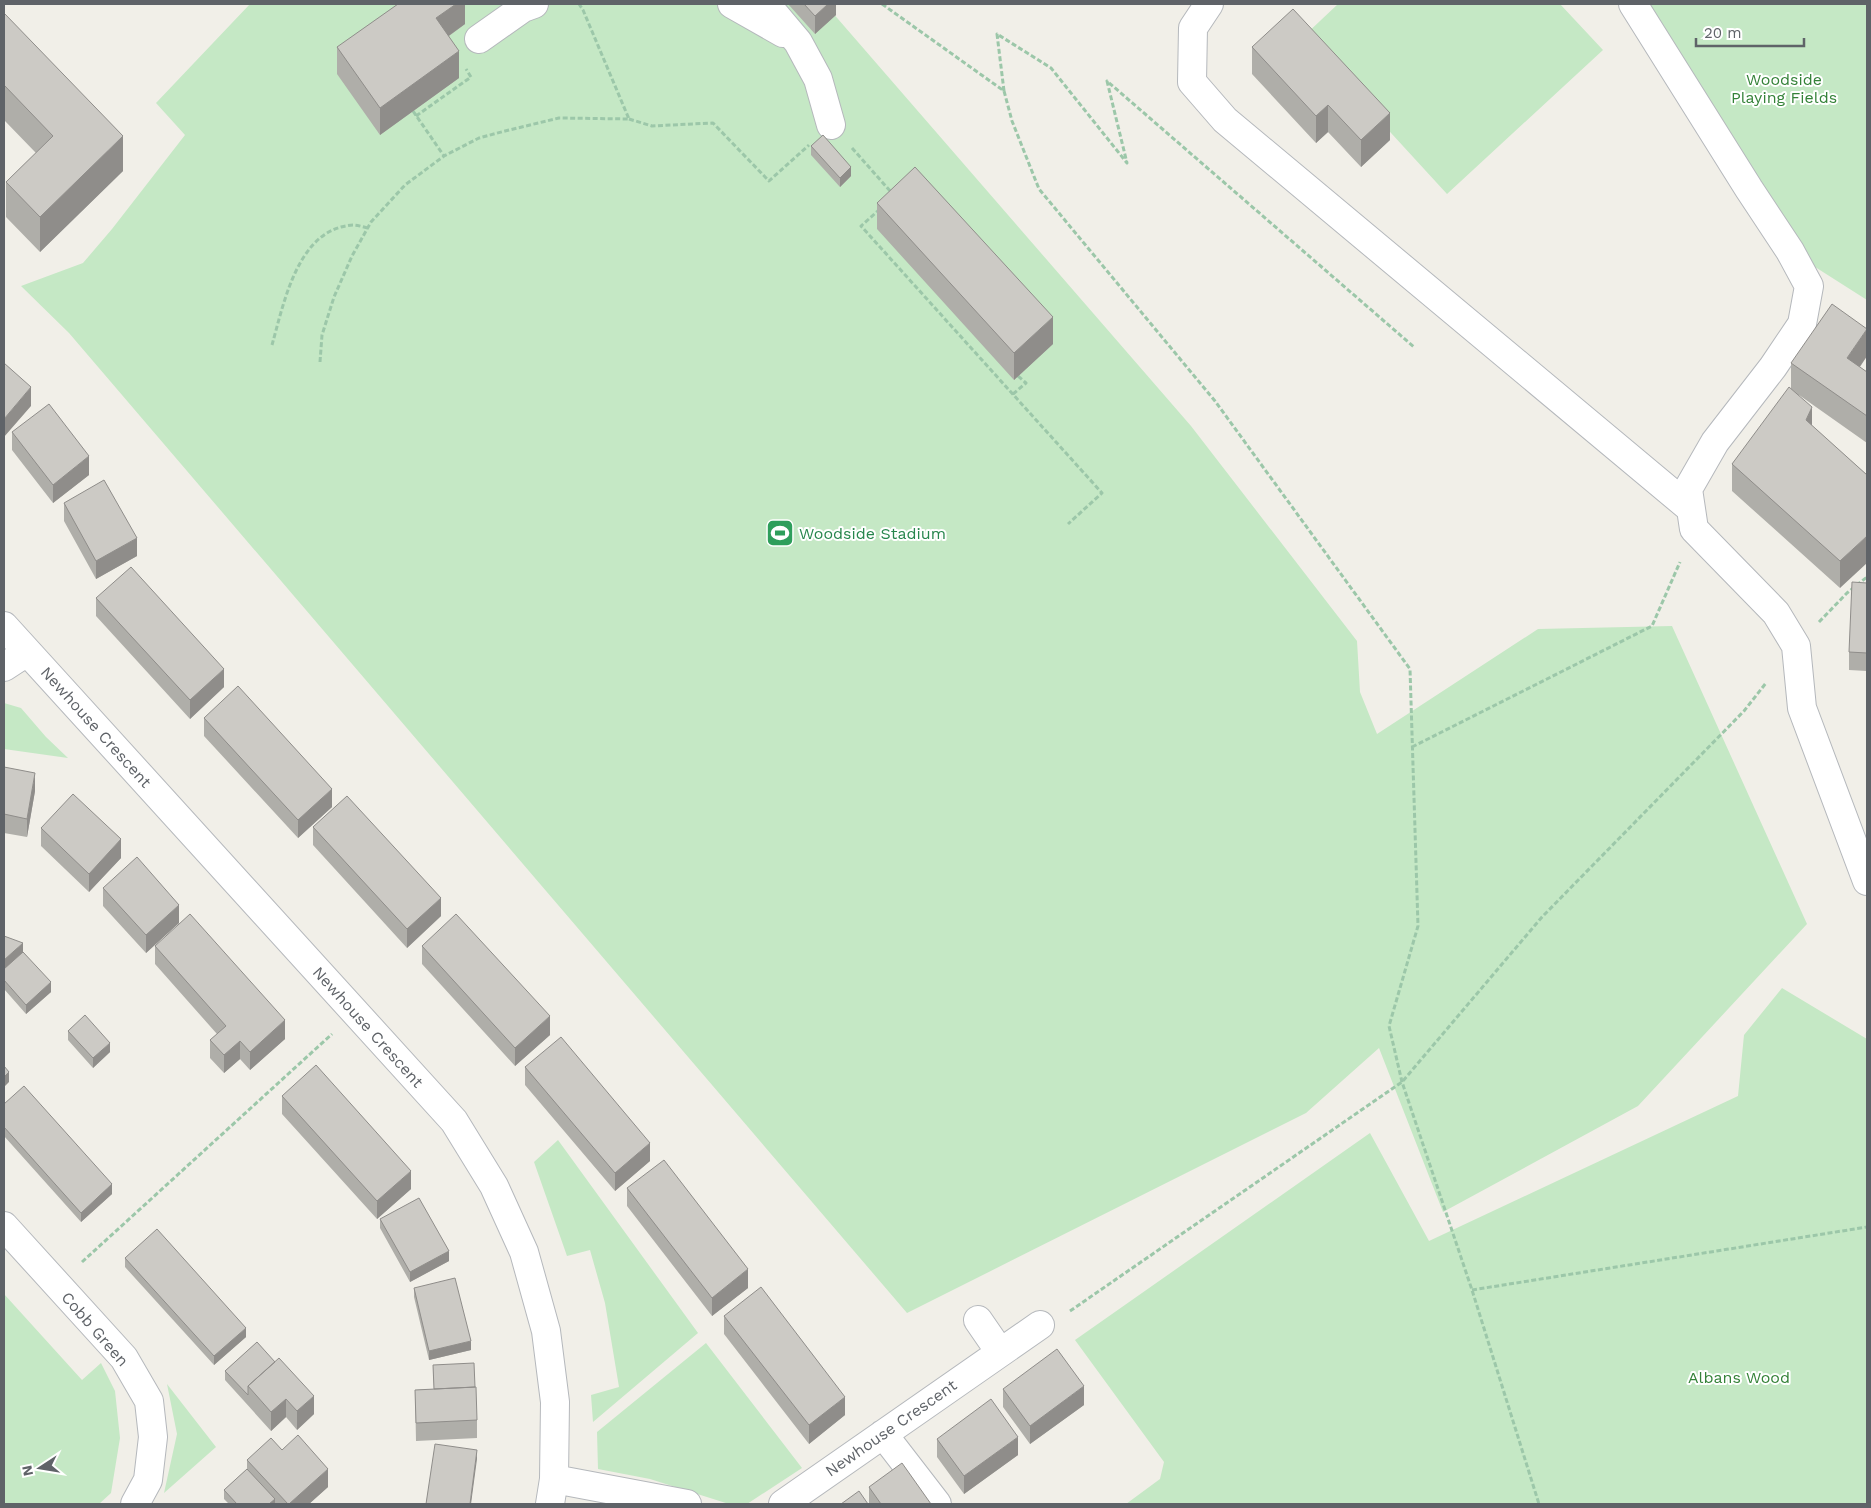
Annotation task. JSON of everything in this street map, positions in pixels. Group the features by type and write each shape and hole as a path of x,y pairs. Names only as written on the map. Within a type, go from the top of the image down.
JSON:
{"street":[{"path":"479,40 523,8 534,4"},
{"path":"732,4 798,42"},
{"path":"766,4 798,42 818,79 831,125"},
{"path":"1209,4 1193,28 1192,82 1225,120 1693,519 1776,613 1796,646 1802,708 1867,881"},
{"path":"1634,4 1749,189 1790,251 1809,286 1802,324 1716,442 1688,489 1693,519"},
{"name":"Newhouse Crescent","path":"4,626 454,1121 494,1186 524,1252 546,1331 555,1402 552,1492 687,1504"},
{"name":"Newhouse Crescent","path":"4,667 27,652"},
{"name":"Cobb Green","path":"4,1226 124,1358 149,1401 153,1437 148,1480 134,1504"},
{"path":"978,1320 1000,1352"},
{"name":"Newhouse Crescent","path":"783,1504 1040,1326"},
{"path":"882,1434 937,1504"}],"path":[{"path":"579,4 629,119"},
{"path":"882,4 1004,91"},
{"path":"1414,348 1107,80 1126,163 1051,68 997,34 1004,91 1012,121 1039,188 1214,401 1410,669 1418,926 1388,1026 1402,1082 1472,1290 1539,1504"},
{"path":"416,116 471,77 460,62"},
{"path":"413,111 444,156"},
{"path":"320,362 322,335 334,297 352,256 368,228 405,186 444,156 480,138 558,118 629,119 652,126 713,123 769,181 831,125 894,195"},
{"path":"884,205 861,226 1102,492 1068,524"},
{"path":"879,210 886,216"},
{"path":"272,345 290,285 300,264 313,244 332,230 351,225 368,228"},
{"path":"1013,394 1026,383 1018,376"},
{"path":"1412,748 1652,626 1693,519"},
{"path":"1040,1326 1055,1320 1402,1082 1542,917 1744,710 1796,646 1847,593 1867,576"},
{"path":"57,1285 356,1013"},
{"path":"1472,1290 1867,1227"}],"green space":[{"name":"Woodside Stadium","path":"250,4 825,4 1191,426 1357,641 1360,692 1377,734 1538,629 1672,626 1807,924 1638,1106 1443,1212 1379,1048 1306,1113 907,1313 69,333 21,286 83,263 112,229 185,135 156,103"},
{"path":"1338,4 1560,4 1603,50 1447,194 1303,37"},
{"name":"Woodside Playing Fields","path":"1633,4 1867,4 1867,300 1790,251"},
{"path":"4,703 21,708 46,737 68,758 4,749"},
{"name":"Albans Wood","path":"1782,988 1867,1039 1867,1504 1126,1504 1160,1479 1164,1462 1075,1340 1370,1133 1429,1241 1738,1096 1744,1035"},
{"path":"558,1140 698,1333 593,1422 591,1395 619,1387 605,1303 590,1250 567,1256 534,1162"},
{"path":"4,1294 82,1380 101,1363 115,1391 120,1438 111,1493 99,1504 4,1504"},
{"path":"706,1343 802,1468 747,1504 729,1504 650,1479 598,1469 597,1432"},
{"path":"167,1384 216,1447 164,1493 177,1434"}],"building":[{"path":"398,4 456,4 436,18 459,51 380,108 337,47"},
{"path":"804,4 828,4 815,16"},
{"path":"1293,9 1390,113 1361,140 1328,105 1316,116 1252,47"},
{"path":"4,13 123,136 40,217 6,182 53,136 4,85"},
{"path":"823,135 851,167 840,178 811,146"},
{"path":"915,167 1053,317 1014,353 877,203"},
{"path":"1832,304 1867,329 1847,358 1867,372 1867,416 1791,363"},
{"path":"4,363 31,387 4,419"},
{"path":"1789,387 1812,407 1806,420 1867,475 1867,536 1840,561 1732,464"},
{"path":"49,404 89,456 53,485 12,432"},
{"path":"104,480 137,538 96,561 64,503"},
{"path":"131,567 224,669 190,700 96,598"},
{"path":"1852,582 1867,583 1867,653 1849,652"},
{"path":"238,686 332,789 298,820 204,718"},
{"path":"4,767 35,773 27,819 4,814"},
{"path":"73,794 121,839 89,874 41,828"},
{"path":"347,796 441,898 407,929 313,827"},
{"path":"137,857 179,905 146,935 103,888"},
{"path":"190,914 285,1020 250,1052 240,1041 224,1055 210,1040 226,1026 155,946"},
{"path":"456,914 550,1016 515,1048 422,946"},
{"path":"4,936 23,943 4,960"},
{"path":"23,952 51,982 26,1005 4,980 4,969"},
{"path":"85,1015 110,1043 93,1058 68,1031"},
{"path":"561,1037 650,1143 615,1173 525,1067"},
{"path":"316,1065 411,1171 377,1201 282,1096"},
{"path":"4,1066 9,1072 4,1077"},
{"path":"24,1086 112,1184 81,1213 4,1127 4,1104"},
{"path":"664,1160 748,1269 712,1298 627,1188"},
{"path":"419,1198 449,1251 410,1272 380,1219"},
{"path":"157,1229 246,1328 214,1356 125,1258"},
{"path":"455,1278 471,1341 429,1351 414,1288"},
{"path":"761,1287 845,1397 809,1425 724,1316"},
{"path":"257,1342 275,1362 248,1386 248,1395 225,1371"},
{"path":"1057,1349 1084,1386 1030,1426 1003,1389"},
{"path":"279,1358 314,1396 297,1411 286,1399 271,1412 248,1386"},
{"path":"474,1363 475,1387 434,1389 433,1365"},
{"path":"476,1387 477,1420 416,1423 415,1390"},
{"path":"991,1399 1018,1437 964,1476 937,1439"},
{"path":"298,1435 328,1469 288,1504 247,1460 271,1438 282,1450"},
{"path":"435,1444 477,1450 470,1504 426,1504"},
{"path":"902,1463 931,1504 881,1504 869,1487"},
{"path":"247,1469 275,1499 269,1504 237,1504 224,1490"},
{"path":"859,1491 868,1504 841,1504"}],"place":[{"name":"Woodside Stadium","path":"780,533"}]}
